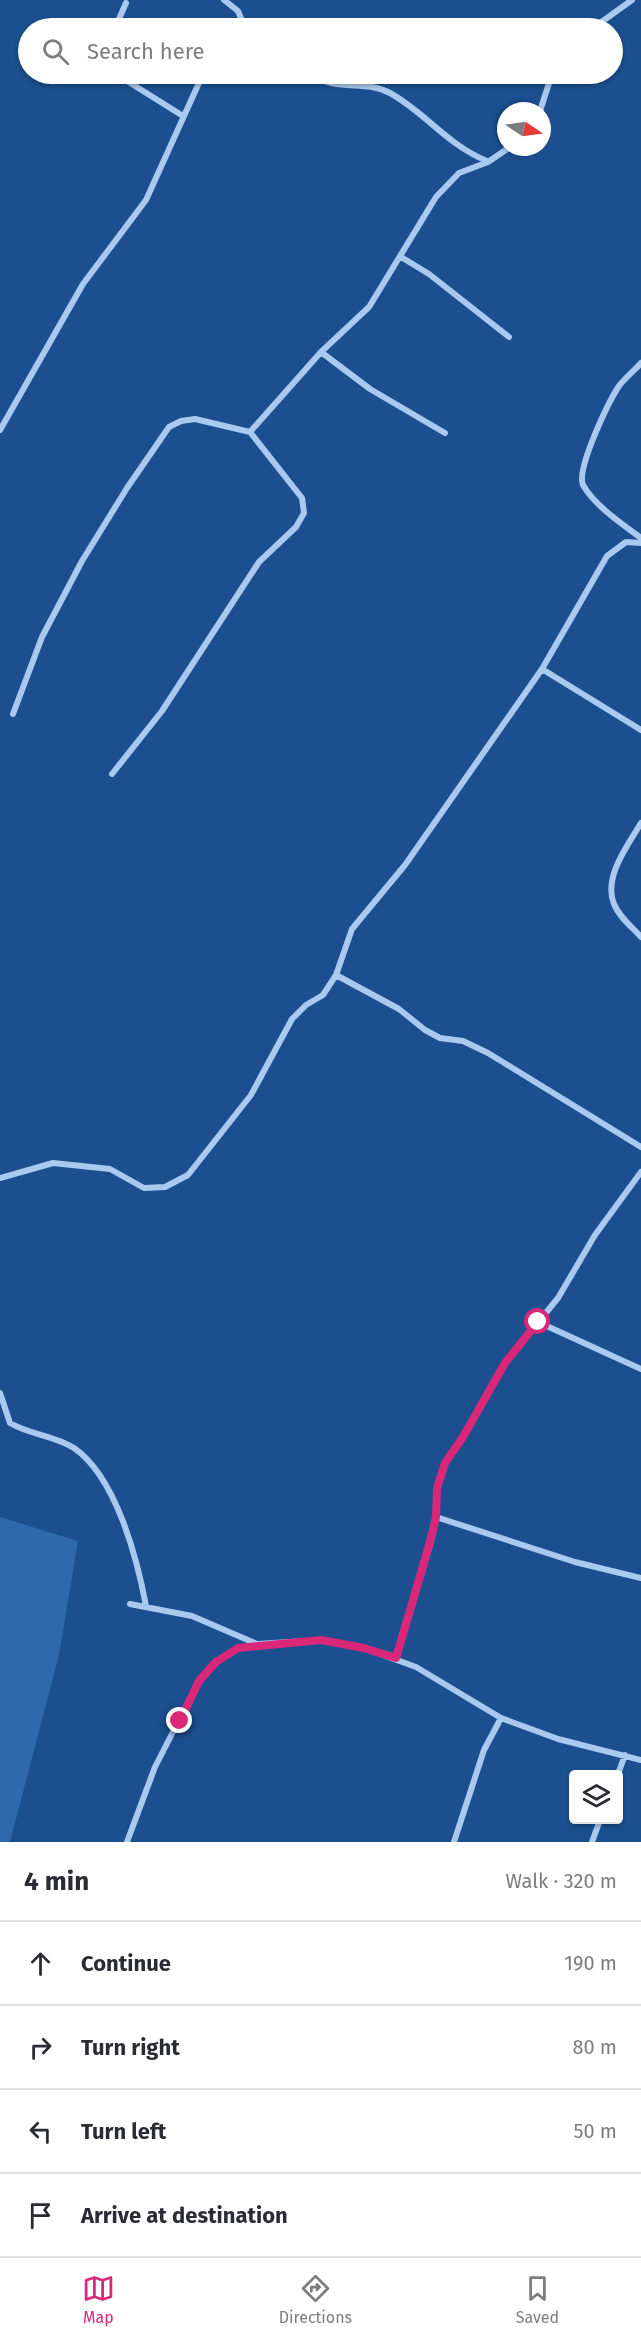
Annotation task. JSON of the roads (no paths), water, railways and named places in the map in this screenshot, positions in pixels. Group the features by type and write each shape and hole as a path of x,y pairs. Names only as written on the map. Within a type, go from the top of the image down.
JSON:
{"street":[{"path":"224,0 238,11 241,18"},
{"path":"607,18 632,0"},
{"path":"120,18 126,3"},
{"path":"132,84 183,116"},
{"path":"0,430 83,284 146,200 198,84"},
{"path":"332,84 375,88 390,93 459,148 488,162"},
{"path":"543,102 549,84"},
{"path":"250,432 321,352 369,307 436,198 459,173 488,162 497,156"},
{"path":"401,257 429,274 509,337"},
{"path":"321,352 370,389 445,433"},
{"path":"641,363 614,393 587,453 581,476 583,484 605,508 641,541"},
{"path":"13,714 42,637 82,561 126,488 169,427 181,421 195,419 250,432 302,498 304,513 296,527 259,562 162,711 112,774"},
{"path":"0,1178 53,1163 110,1169 144,1188 165,1187 188,1175 251,1095 292,1019 306,1005 323,995 336,975 352,928 405,865 542,669 607,556 626,542 641,541"},
{"path":"542,669 641,730"},
{"path":"641,823 620,858 612,885 614,904 641,937"},
{"path":"336,975 399,1009 440,1038 463,1041 488,1053 641,1147"},
{"path":"396,1658 436,1517 437,1488 445,1463 463,1437 505,1363 558,1298 595,1235 641,1172"},
{"path":"538,1322 641,1370"},
{"path":"0,1393 10,1423 23,1431 50,1436 75,1449 93,1468 110,1494 126,1531 146,1606"},
{"path":"436,1517 575,1562 641,1578"},
{"path":"130,1604 192,1616 258,1644"},
{"path":"127,1842 155,1767 199,1681 216,1662 238,1648 258,1644 321,1640 364,1648 396,1658 501,1718 558,1739 641,1760"},
{"path":"454,1842 484,1750 501,1718"},
{"path":"619,1770 625,1755"},
{"path":"592,1842 599,1824"}]}
